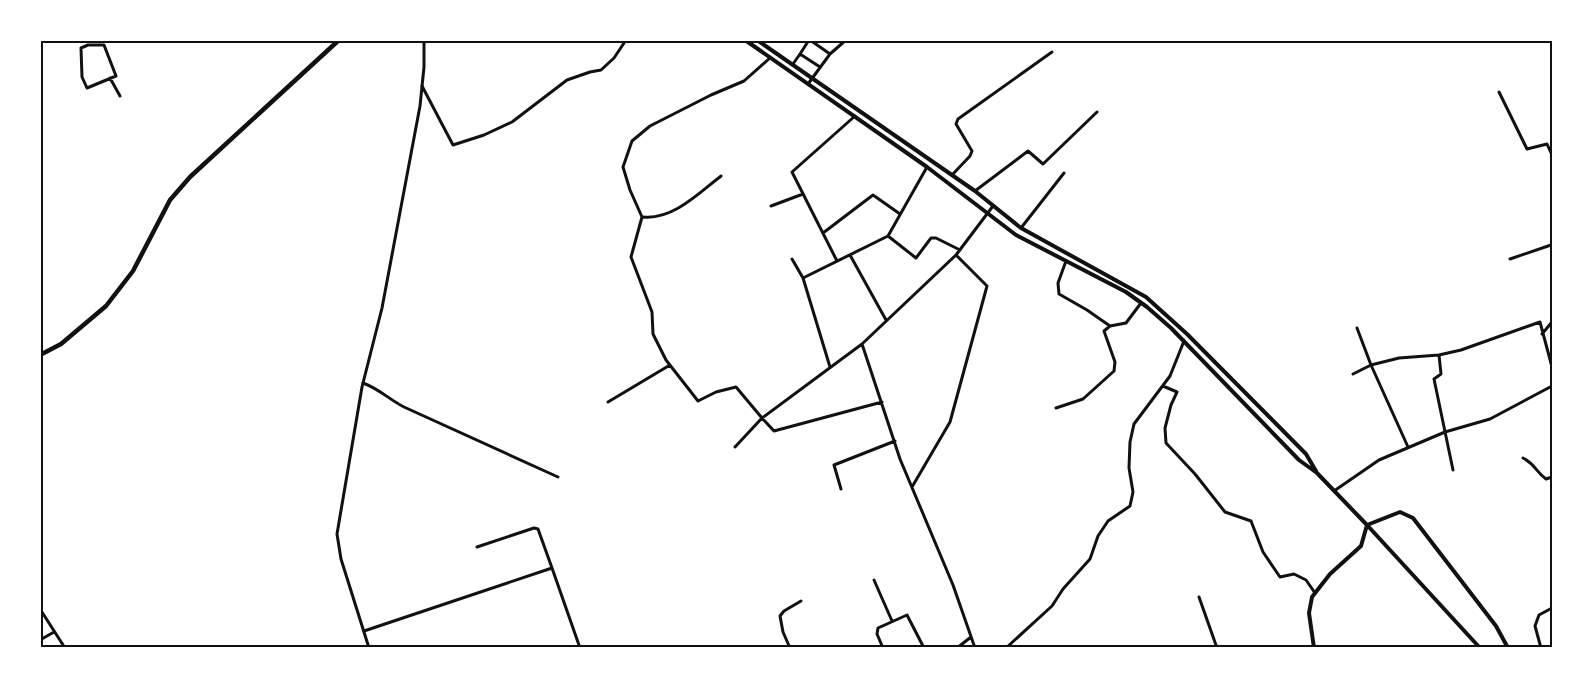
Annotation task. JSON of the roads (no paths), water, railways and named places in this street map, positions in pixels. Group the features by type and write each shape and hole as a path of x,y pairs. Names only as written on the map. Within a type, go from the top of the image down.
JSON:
{"main road":[{"path":"40,354 61,344 106,306 132,271 170,200 206,162 339,40"},
{"path":"745,40 927,167 1016,235 1126,292 1171,327 1299,460 1317,473 1334,490 1480,648"},
{"path":"758,40 975,191 1021,228 1146,297 1306,454 1317,473"},
{"path":"1221,380 1227,375"},
{"path":"1366,525 1400,512 1413,518 1496,626 1508,648"},
{"path":"1314,648 1309,613 1312,597 1330,574 1361,546 1366,525"}],"street":[{"path":"86,40 88,45"},
{"path":"369,648 341,559 336,534 363,383 382,308 420,106 424,40"},
{"path":"422,86 453,145 484,135 512,122 567,80 601,70 614,58 626,40"},
{"path":"793,64 809,40 830,54"},
{"path":"808,84 830,54 846,40"},
{"path":"88,45 104,45 116,76 87,88 82,77 81,48 88,45"},
{"path":"951,176 972,152 957,129 958,119 1052,52"},
{"path":"800,54 820,67"},
{"path":"770,58 744,81 650,126 632,141 623,167 642,217 631,257 652,312 653,334 670,365 698,401 716,392 736,387 774,431 882,402"},
{"path":"110,78 120,96"},
{"path":"1499,92 1527,149 1547,144 1552,155"},
{"path":"975,191 1028,151 1043,164 1097,112"},
{"path":"838,262 792,172 855,116"},
{"path":"803,278 888,236 927,167"},
{"path":"1021,228 1064,173"},
{"path":"642,217 650,218 679,208 721,176"},
{"path":"771,206 803,194"},
{"path":"823,233 873,195 900,214"},
{"path":"735,447 762,418 862,344 956,255 993,206"},
{"path":"888,236 916,258 931,238 936,238 960,250"},
{"path":"1510,259 1551,245 1552,248"},
{"path":"850,255 886,320"},
{"path":"912,487 950,422 987,286 956,255"},
{"path":"792,259 803,278 830,367"},
{"path":"1066,261 1058,283 1059,294 1110,326"},
{"path":"1056,408 1083,399 1113,371 1115,362 1104,331 1110,326 1126,323 1141,303"},
{"path":"1353,374 1371,365 1398,358 1439,355 1461,350 1540,322 1552,367"},
{"path":"1542,334 1552,322"},
{"path":"1357,328 1408,447"},
{"path":"1006,648 1052,606 1063,589 1090,558 1098,536 1108,521 1130,506 1133,492 1129,468 1130,442 1134,424 1163,386 1176,364 1184,341"},
{"path":"862,344 912,487 953,585 975,648"},
{"path":"1439,355 1441,374 1434,379 1453,470"},
{"path":"608,402 670,365"},
{"path":"363,383 404,407 558,477"},
{"path":"1163,386 1178,392 1171,405 1165,428 1166,443 1195,474 1225,512 1251,521 1263,552 1280,577 1294,574 1306,580 1315,593"},
{"path":"1334,490 1379,460 1445,432 1490,418 1552,386"},
{"path":"841,489 834,465 895,441"},
{"path":"1523,458 1534,464 1540,475 1546,479 1552,477"},
{"path":"477,547 534,528 538,529 580,648"},
{"path":"364,631 552,568"},
{"path":"874,580 892,621"},
{"path":"1199,597 1216,648"},
{"path":"790,648 783,632 780,616 801,601"},
{"path":"1541,648 1535,626 1539,615 1552,608"},
{"path":"40,609 65,648"},
{"path":"883,648 877,634 878,627 907,615 924,648"},
{"path":"40,640 55,632"},
{"path":"957,648 971,637"}]}
